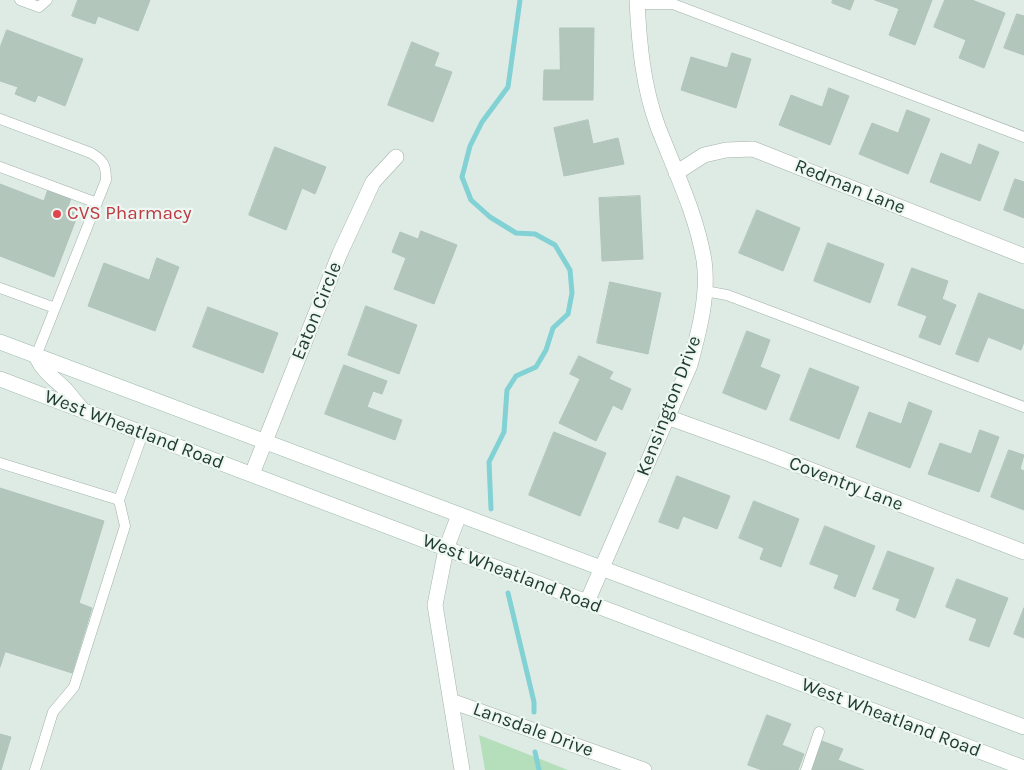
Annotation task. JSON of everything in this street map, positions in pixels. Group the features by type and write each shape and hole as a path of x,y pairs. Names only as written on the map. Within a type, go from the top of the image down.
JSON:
{"main road":[{"name":"Kensington Drive","path":"587,602 690,365 700,327 705,292 704,261 693,214 658,125 647,87 639,39 637,2"},
{"name":"Redman Lane","path":"676,173 704,155 726,150 753,149 1024,256"},
{"name":"Eaton Circle","path":"252,474 340,254 372,182 396,157"},
{"name":"West Wheatland Road","path":"0,342 1024,727"},
{"path":"36,356 41,367 65,389 82,410"},
{"name":"West Wheatland Road","path":"0,379 1024,768"},
{"name":"Coventry Lane","path":"667,417 1024,552"},
{"path":"459,515 446,548 435,605 462,770"},
{"name":"Lansdale Drive","path":"450,700 644,770"}],"lane":[{"path":"20,0 43,4"},
{"path":"637,2 673,4 1024,136"},
{"path":"0,119 91,153 102,160 106,167 106,180 36,356"},
{"path":"0,167 97,203"},
{"path":"0,288 55,308"},
{"path":"705,292 727,295 1024,407"},
{"path":"35,770 52,712 74,686 125,526 119,500 143,433"},
{"path":"0,463 119,500"},
{"path":"806,770 819,732"}],"green space":[{"path":"479,735 568,770 485,770"}],"building":[{"path":"78,0 150,0 138,31 98,16 95,24 72,16"},
{"path":"833,0 854,0 850,10 832,3"},
{"path":"875,0 932,0 915,45 889,35 899,9"},
{"path":"945,0 972,0 1005,13 984,68 959,58 966,40 934,27"},
{"path":"1017,14 1024,16 1024,55 1004,48"},
{"path":"560,28 594,28 593,100 543,100 544,70 560,70"},
{"path":"7,30 83,59 65,106 38,95 35,102 15,94 18,87 0,81 0,48"},
{"path":"412,42 439,53 434,66 452,72 433,122 388,105"},
{"path":"732,53 751,59 736,108 681,90 691,57 727,68"},
{"path":"829,88 849,96 830,145 779,125 791,95 822,107"},
{"path":"907,110 930,119 908,174 859,154 872,123 898,133"},
{"path":"588,120 593,144 618,138 624,164 564,176 554,128"},
{"path":"979,144 999,152 980,201 930,182 941,153 971,165"},
{"path":"275,147 326,167 315,194 302,188 286,230 249,215"},
{"path":"1015,179 1024,182 1024,218 1004,210"},
{"name":"CVS Pharmacy","path":"0,184 44,201 48,189 71,198 67,210 78,214 54,277 0,256"},
{"path":"640,196 643,259 602,261 599,198"},
{"path":"757,210 800,228 783,271 739,253"},
{"path":"421,231 457,245 434,304 394,289 406,258 392,252 400,232 418,239"},
{"path":"828,243 884,264 870,303 814,281"},
{"path":"157,258 179,267 155,331 88,306 104,263 149,280"},
{"path":"912,268 948,281 942,299 956,305 940,345 919,337 927,316 898,305"},
{"path":"610,282 661,293 648,354 597,343"},
{"path":"979,293 1024,310 1024,342 1021,350 988,337 978,362 956,354"},
{"path":"366,306 417,325 399,374 348,355"},
{"path":"208,307 278,333 263,373 193,347"},
{"path":"747,331 770,340 760,367 780,375 766,410 723,393"},
{"path":"579,356 613,372 609,379 631,389 622,410 613,405 596,441 559,423 580,379 570,374"},
{"path":"344,365 387,381 382,394 373,391 367,407 402,420 395,440 325,414"},
{"path":"810,368 859,387 839,439 790,420"},
{"path":"909,402 932,411 910,468 856,447 869,412 901,424"},
{"path":"980,430 999,437 979,492 928,474 940,443 971,454"},
{"path":"554,432 606,453 580,516 529,495"},
{"path":"1009,450 1024,455 1020,469 1024,471 1024,510 991,497"},
{"path":"677,476 730,496 717,529 683,516 678,529 659,522"},
{"path":"0,488 104,521 79,603 92,608 72,673 0,650"},
{"path":"754,501 799,519 781,567 760,559 764,548 739,538"},
{"path":"825,526 875,546 855,597 834,588 839,575 810,564"},
{"path":"888,551 934,568 915,618 896,610 900,599 873,589"},
{"path":"957,579 1008,598 989,647 969,640 977,619 946,607"},
{"path":"1024,608 1024,638 1014,634"},
{"path":"0,650 5,652 0,667"},
{"path":"767,715 791,724 782,745 804,754 798,770 762,770 748,765"},
{"path":"0,734 11,737 1,770 0,770"},
{"path":"822,741 843,749 838,760 864,770 810,770"}],"waterway":[{"path":"491,509 489,462 504,432 507,390 516,376 536,367 546,350 553,328 568,314 572,293 570,270 555,245 535,234 516,233 490,217 471,200 462,177 470,146 482,122 508,87 520,0"},
{"path":"508,593 534,702 534,712"},
{"path":"535,752 539,770"}],"place":[{"name":"CVS Pharmacy","path":"57,214"}]}
